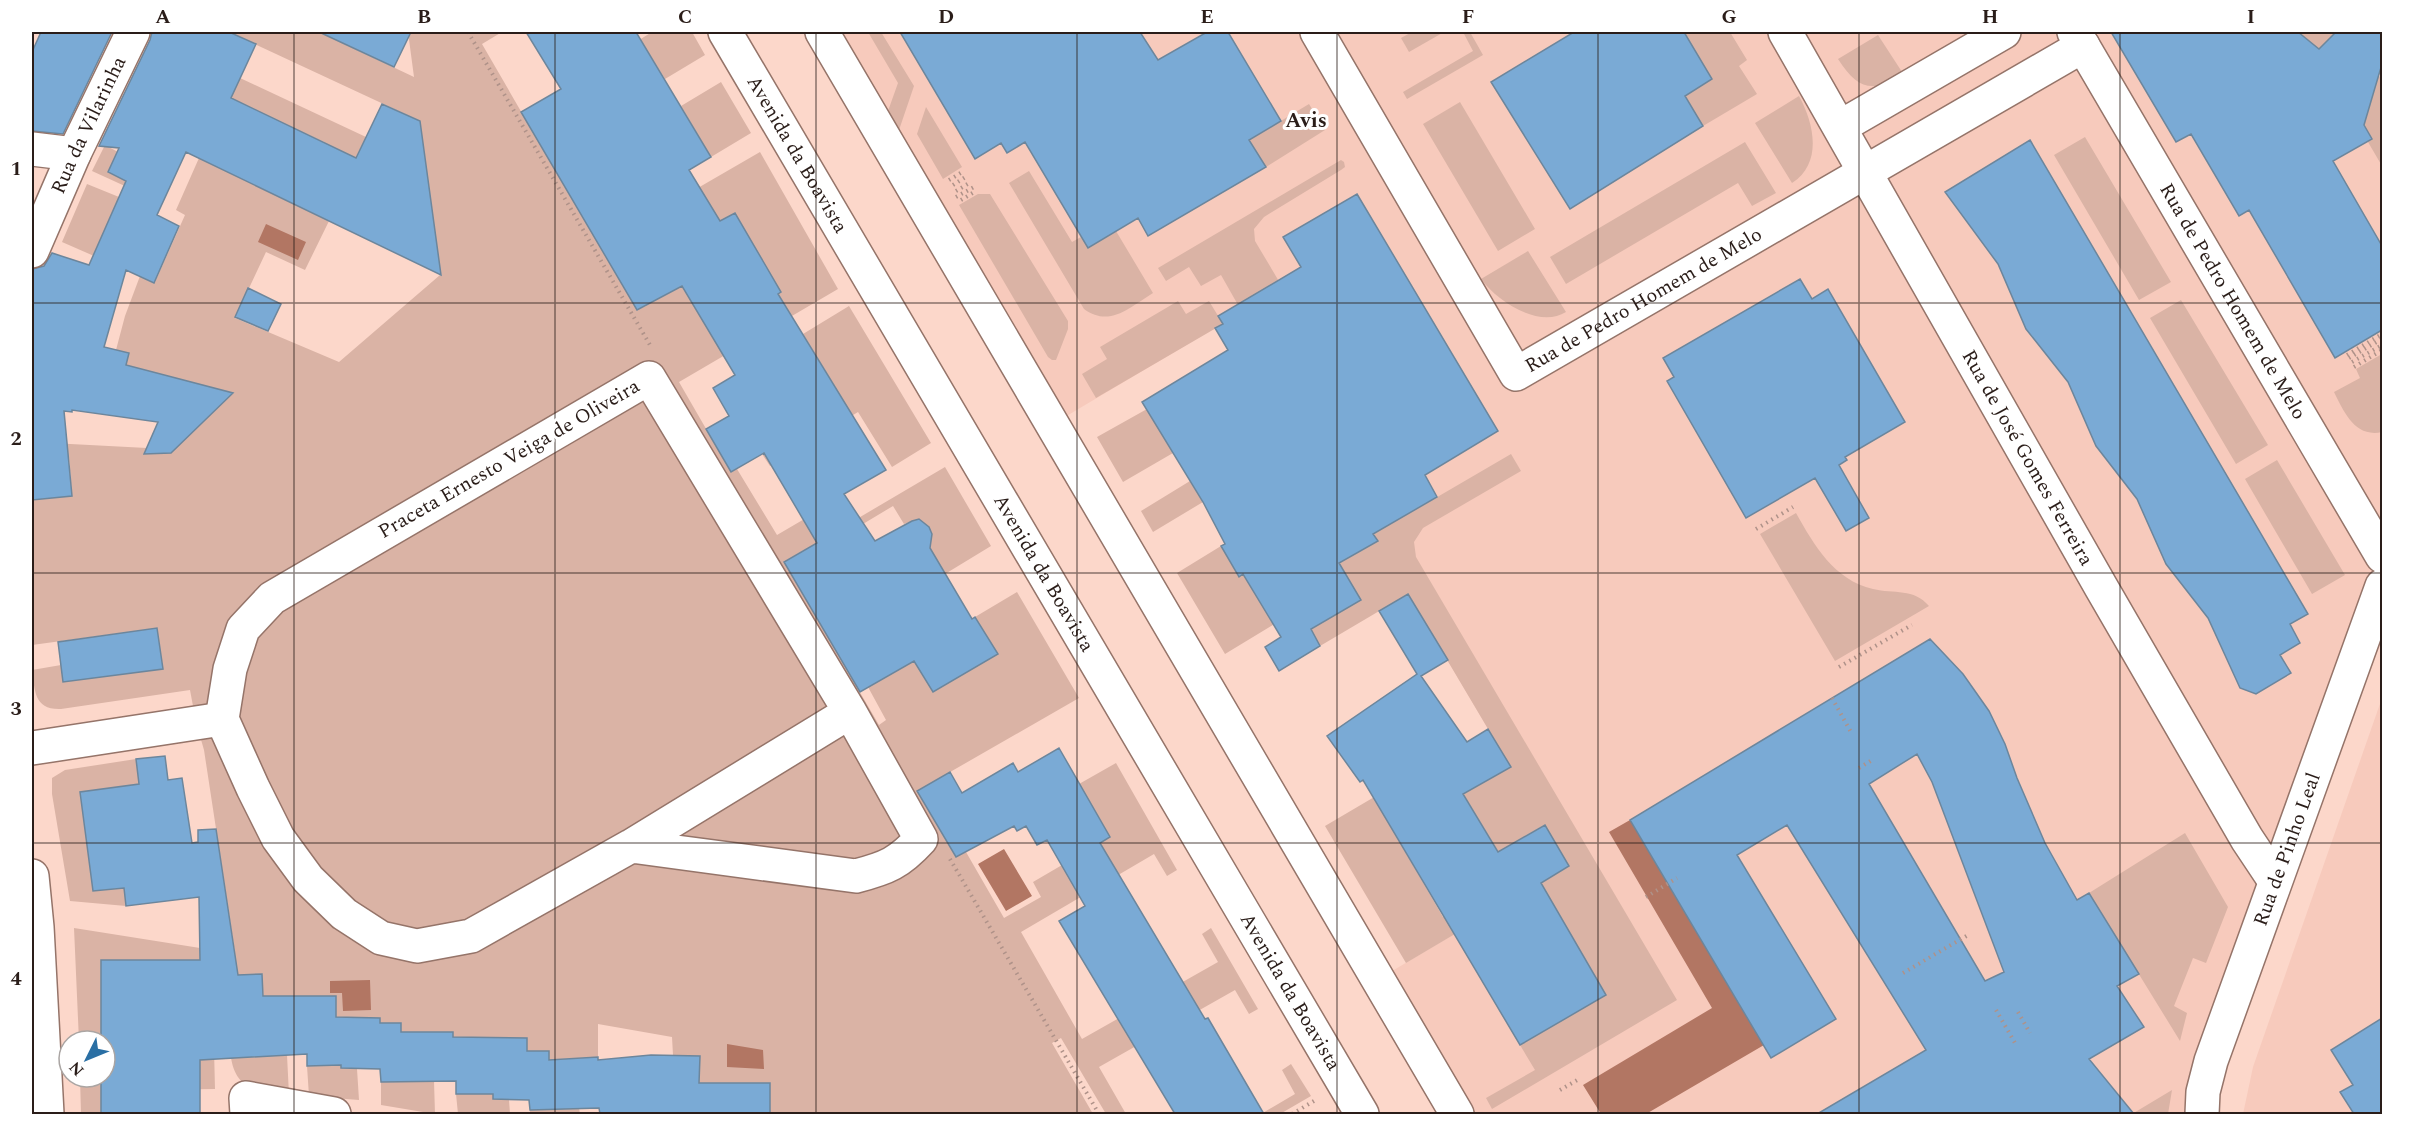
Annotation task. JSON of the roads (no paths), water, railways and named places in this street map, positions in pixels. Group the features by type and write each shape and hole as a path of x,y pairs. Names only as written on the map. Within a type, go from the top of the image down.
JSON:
{"street":[{"name":"Rua da Vilarinha","path":"32,251 74,154 133,32"},
{"name":"Avenida da Boavista","path":"725,32 1362,1114"},
{"path":"822,32 1456,1114"},
{"name":"Rua de Pedro Homem de Melo","path":"1317,32 1516,374 1865,172 2079,39 2382,556"},
{"name":"Rua de José Gomes Ferreira","path":"1785,32 2106,595 2247,839 2275,881"},
{"path":"1840,127 2004,32"},
{"path":"32,149 74,154"},
{"name":"Praceta Ernesto Veiga de Oliveira","path":"222,719 230,669 243,629 272,598 649,378 850,712 921,839 904,857 882,869 856,876 631,846"},
{"name":"Rua de Pinho Leal","path":"2202,1114 2203,1092 2211,1061 2382,586"},
{"path":"32,748 222,719 278,837 308,879 344,914 381,938 417,946 471,936 631,846 850,712"},
{"path":"32,876 47,1114"},
{"path":"247,1114 246,1098 334,1114"}],"district":[{"name":"Avis","path":"1306,121"}]}
